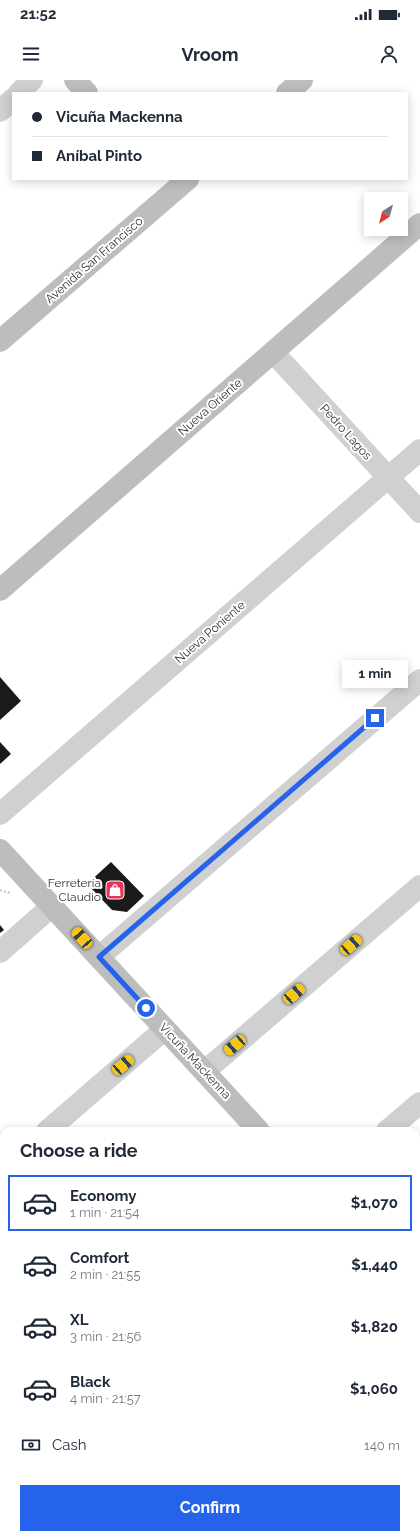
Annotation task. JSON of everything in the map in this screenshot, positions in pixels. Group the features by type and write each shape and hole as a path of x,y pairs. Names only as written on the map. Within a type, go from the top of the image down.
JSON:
{"main road":[{"path":"75,80 86,92"},
{"path":"288,92 302,80"},
{"name":"Avenida San Francisco","path":"0,342 179,182"},
{"name":"Nueva Oriente","path":"0,590 420,224"},
{"name":"Vicuña Mackenna","path":"0,850 255,1127"}],"street":[{"path":"20,92 32,80"},
{"path":"0,111 12,99"},
{"name":"Pedro Lagos","path":"273,352 420,512"},
{"name":"Nueva Poniente","path":"0,814 420,450"},
{"path":"99,957 420,680"},
{"path":"204,1072 420,886"},
{"path":"0,952 52,906"},
{"path":"52,1127 165,1029"},
{"path":"392,1127 420,1103"}],"building":[{"path":"0,677 21,701 0,720"},
{"path":"0,742 11,754 0,764"},
{"name":"Ferretería Claudio","path":"111,862 144,896 127,912 112,910 87,884"},
{"path":"0,925 4,930 0,933"}],"place":[{"name":"Ferretería Claudio","path":"115,890"}],"route":[{"path":"146,1008 99,957 375,718"}]}
